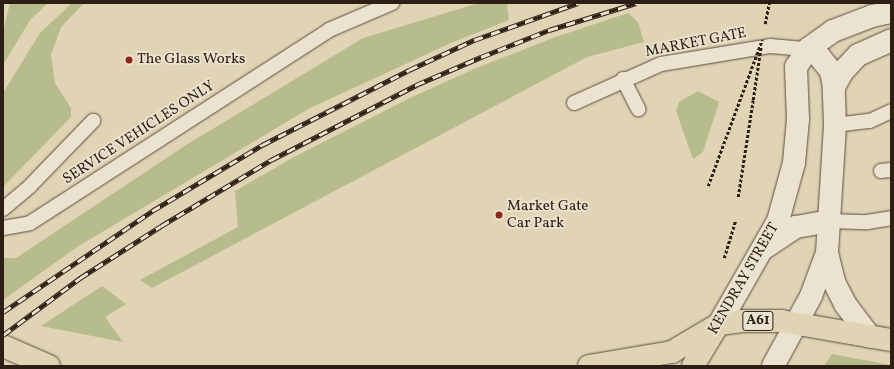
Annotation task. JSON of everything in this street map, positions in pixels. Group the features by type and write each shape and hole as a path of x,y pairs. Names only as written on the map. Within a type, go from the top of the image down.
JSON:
{"highway":[{"name":"A61","path":"589,366 672,352 719,324 742,321 797,324 891,340"},
{"name":"KENDRAY STREET","path":"693,366 719,324"},
{"path":"3,346 49,366"},
{"path":"672,352 693,366"}],"street":[{"name":"KENDRAY STREET","path":"719,324 764,248 778,221 794,163 798,119 796,67 808,49 833,30 872,16 891,12"},
{"path":"834,86 843,71 858,55 891,40"},
{"path":"808,49 819,56 831,71 834,86 835,125 827,253 834,282 845,304 870,337"},
{"path":"764,248 796,227 829,221"},
{"path":"774,366 797,324 827,253"}],"lane":[{"name":"SERVICE VEHICLES ONLY","path":"3,228 30,223 330,30 392,3"},
{"name":"MARKET GATE","path":"574,103 647,68 673,62 770,46 808,49"},
{"path":"623,79 638,109"},
{"path":"835,125 870,120 891,112"},
{"path":"3,209 30,186 94,121"},
{"path":"829,221 866,222 891,218"}],"path":[{"path":"738,197 769,3"},
{"path":"708,186 762,40"},
{"path":"722,264 735,221"}],"green space":[{"path":"10,3 48,3 30,20 3,65 3,32"},
{"path":"72,3 84,3 61,27 51,55 55,83 71,108 71,117 3,187 3,93 40,33"},
{"path":"479,3 507,3 509,20 451,43 310,108 77,247 3,300 3,258 16,258 186,145 363,38"},
{"path":"628,13 638,22 644,42 587,57 152,288 140,280 238,227 235,191 294,157 412,97 474,69 553,38"},
{"path":"698,91 719,102 703,152 693,159 676,111 679,102"},
{"path":"102,286 126,304 105,317 123,342 41,326"},
{"path":"832,354 891,365 891,366 824,366"}],"railway":[{"path":"3,312 152,211 262,145 409,70 474,40 578,3"},
{"path":"3,335 80,278 161,226 271,160 416,85 481,57 549,30 636,3"}],"place":[{"name":"The Glass Works","path":"129,60"},
{"name":"Market Gate Car Park","path":"499,215"}]}
